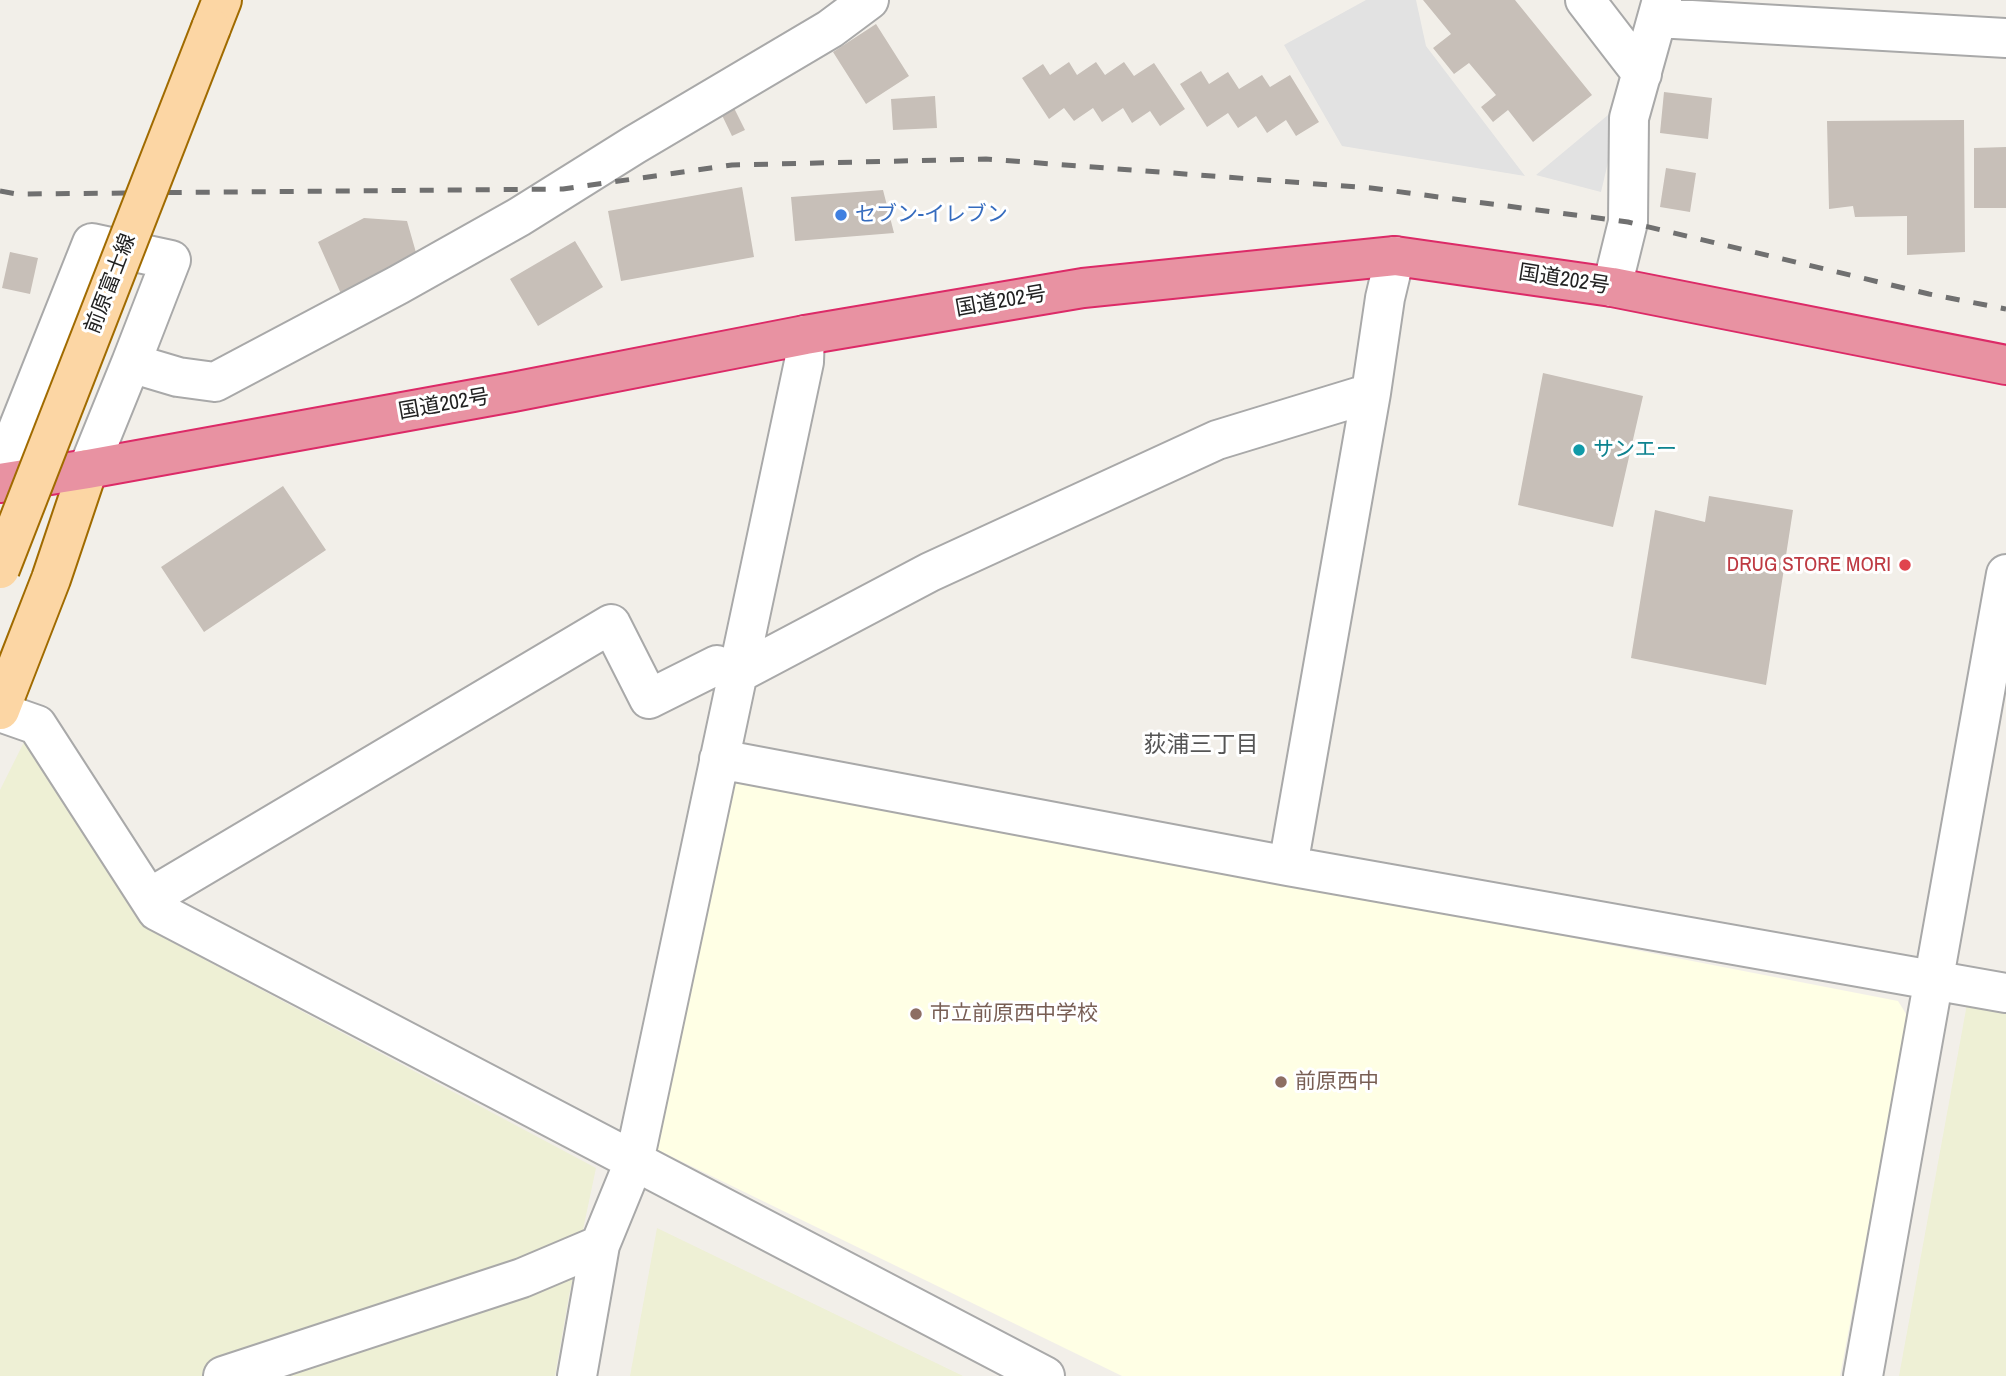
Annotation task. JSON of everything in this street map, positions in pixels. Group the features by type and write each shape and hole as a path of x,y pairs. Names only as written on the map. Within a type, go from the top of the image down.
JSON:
{"highway":[{"name":"国道202号","path":"0,483 513,392 805,335 1083,288 1395,256 1612,287 2006,365"}],"main road":[{"name":"前原富士線","path":"0,569 216,14"},
{"path":"0,711 51,579 88,469"}],"street":[{"path":"131,363 178,377 215,382 519,217 634,145 830,29 869,0"},
{"path":"1585,0 1642,74"},
{"path":"1612,287 1628,222 1629,118 1660,9 2006,38"},
{"path":"0,474 92,243 171,260 88,469"},
{"path":"1288,866 1371,393 1385,298 1395,256"},
{"path":"577,1376 600,1245 634,1162 804,362 805,335"},
{"path":"737,674 930,572 1217,440 1371,393"},
{"path":"1863,1376 2006,573"},
{"path":"149,898 611,624 649,699 717,665 737,674"},
{"path":"0,711 37,725 157,911 1045,1376"},
{"path":"719,759 1288,866 2006,993"},
{"path":"223,1376 522,1278 600,1245"}],"shaded area":[{"path":"1366,0 1416,0 1426,46 1525,176 1342,146 1284,45"},
{"path":"1614,110 1618,120 1601,192 1536,175"},
{"path":"26,738 149,930 596,1168 555,1376 0,1376 0,790"},
{"name":"前原西中","path":"731,779 1342,893 1898,1001 1908,1017 1840,1376 1122,1376 654,1148"},
{"path":"1967,1004 2006,1012 2006,1376 1899,1376"},
{"path":"657,1228 963,1376 630,1376"}],"building":[{"path":"1423,0 1515,0 1592,95 1533,142 1508,110 1493,122 1481,107 1496,95 1469,63 1454,74 1433,48 1451,34"},
{"path":"876,24 909,76 866,104 833,52"},
{"path":"1069,62 1077,75 1096,62 1105,75 1124,62 1134,76 1154,63 1185,109 1160,126 1150,111 1132,123 1123,108 1102,122 1093,108 1074,121 1064,108 1049,119 1022,78 1043,64 1050,75"},
{"path":"1201,71 1209,84 1228,72 1239,89 1262,75 1270,87 1290,75 1319,122 1296,136 1286,120 1267,133 1256,116 1238,128 1228,113 1207,127 1180,84"},
{"path":"1664,92 1712,98 1708,139 1660,133"},
{"path":"935,96 937,128 893,130 891,99"},
{"path":"732,104 745,130 732,136 719,109"},
{"path":"1964,120 1965,252 1907,255 1907,216 1855,217 1853,206 1829,209 1827,121"},
{"path":"2006,147 2006,208 1974,208 1974,148"},
{"path":"1666,168 1696,173 1690,212 1660,207"},
{"path":"742,187 754,257 621,281 608,211"},
{"name":"セブン-イレブン","path":"883,190 894,233 795,241 791,197"},
{"path":"364,218 407,221 417,256 342,296 318,242"},
{"path":"575,241 603,287 538,326 510,279"},
{"path":"10,252 38,258 30,294 2,288"},
{"name":"サンエー","path":"1543,373 1643,396 1613,527 1518,505"},
{"path":"283,486 326,550 204,632 161,567"},
{"path":"1709,496 1793,510 1766,685 1631,658 1655,510 1705,522"}],"railway":[{"path":"0,191 17,194 563,189 732,165 986,159 1371,188 1628,222 1929,294 2006,309"}],"place":[{"name":"セブン-イレブン","path":"841,215"},
{"name":"サンエー","path":"1579,450"},
{"name":"DRUG STORE MORI","path":"1905,565"},
{"name":"市立前原西中学校","path":"916,1014"},
{"name":"前原西中","path":"1281,1082"}],"district":[{"name":"荻浦三丁目","path":"1201,746"}]}
